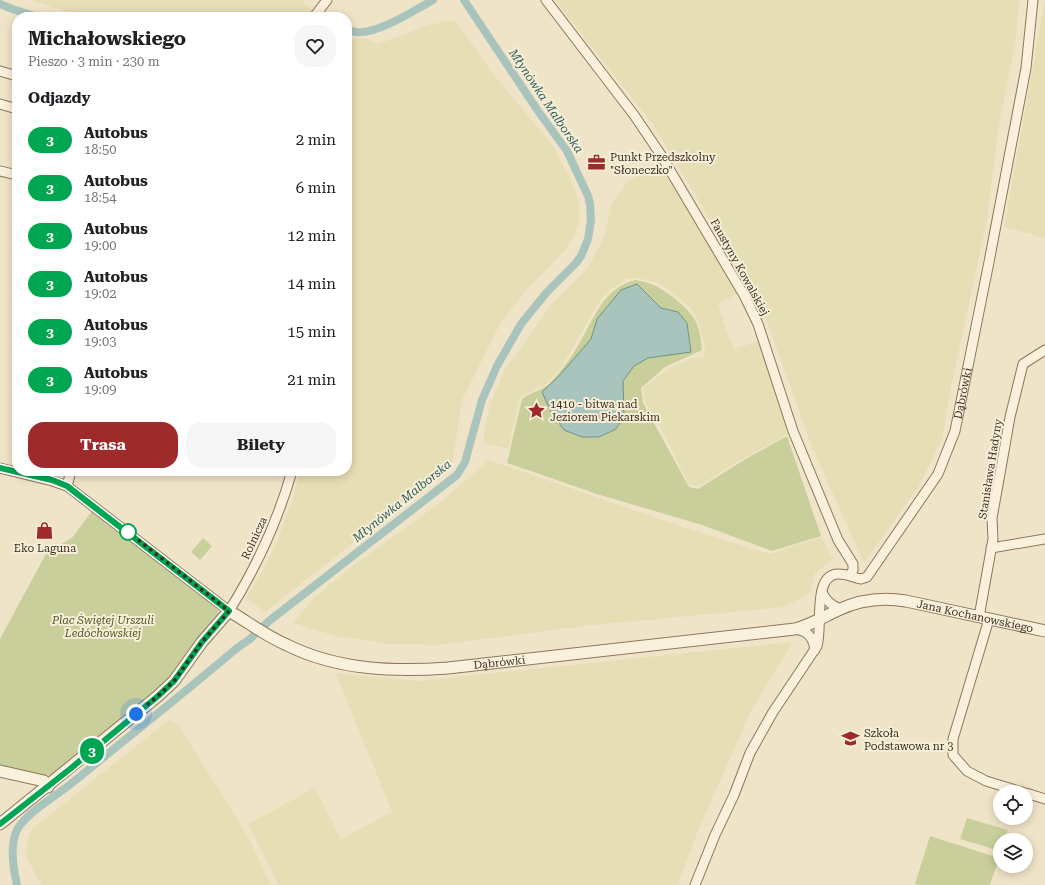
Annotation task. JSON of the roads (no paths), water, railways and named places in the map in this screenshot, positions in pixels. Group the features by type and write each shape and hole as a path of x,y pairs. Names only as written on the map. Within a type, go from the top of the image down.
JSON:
{"street":[{"path":"318,12 327,0"},
{"name":"Faustyny Kowalskiej","path":"546,0 634,115 661,155 745,297 758,324 793,431 838,540 852,564 853,570 850,575"},
{"name":"Dąbrówki","path":"850,575 861,579 867,577 938,474 955,431 1026,68 1033,0"},
{"path":"0,71 12,75"},
{"path":"0,104 12,108"},
{"path":"0,170 12,174"},
{"name":"Stanisława Hadyny","path":"999,785 986,781 967,771 953,755 953,739 967,695 984,618 993,539 992,518 1010,417 1023,364 1045,350"},
{"path":"0,468 12,471"},
{"path":"0,824 48,787 167,688 202,642 229,611 67,486 52,480 35,476"},
{"path":"67,486 70,476"},
{"name":"Rolnicza","path":"229,611 257,561 280,509 290,476"},
{"path":"991,548 1045,539"},
{"path":"695,885 715,835 734,795 750,753 773,712 815,650 820,636 819,620 823,584 831,576 838,574 850,575"},
{"path":"822,592 828,602 840,609"},
{"name":"Jana Kochanowskiego","path":"840,609 878,599 888,599 906,601 1045,631"},
{"name":"Dąbrówki","path":"229,611 268,635 299,651 335,662 370,668 411,670 464,666 795,629 819,620 840,609"},
{"path":"795,629 802,630 809,634 814,643 815,650"},
{"path":"0,772 44,781 48,787"},
{"path":"1033,795 1045,798"}],"water":[{"path":"637,284 661,308 678,312 687,323 691,352 648,358 634,366 623,381 624,417 616,429 599,437 582,437 564,430 551,412 542,392 559,376 591,339 597,319 621,290"}],"waterway":[{"path":"352,31 364,32 374,30 395,21 433,0"},
{"name":"Młynówka Malborska","path":"17,885 13,864 13,841 18,828 28,816 72,783 176,699 250,639 269,621 457,475 465,462 482,400 497,366 521,324 547,292 581,256 588,239 591,220 588,196 567,151 538,111 464,0"},
{"path":"0,4 22,12"}],"place":[{"name":"Punkt Przedszkolny \"Słoneczko\"","path":"597,163"},
{"name":"1410 - bitwa nad Jeziorem Piekarskim","path":"537,410"},
{"name":"Eko Laguna","path":"45,530"},
{"name":"Szkoła Podstawowa nr 3","path":"851,739"}],"park label":[{"name":"Plac Świętej Urszuli Ledóchowskiej","path":"103,626"}]}
